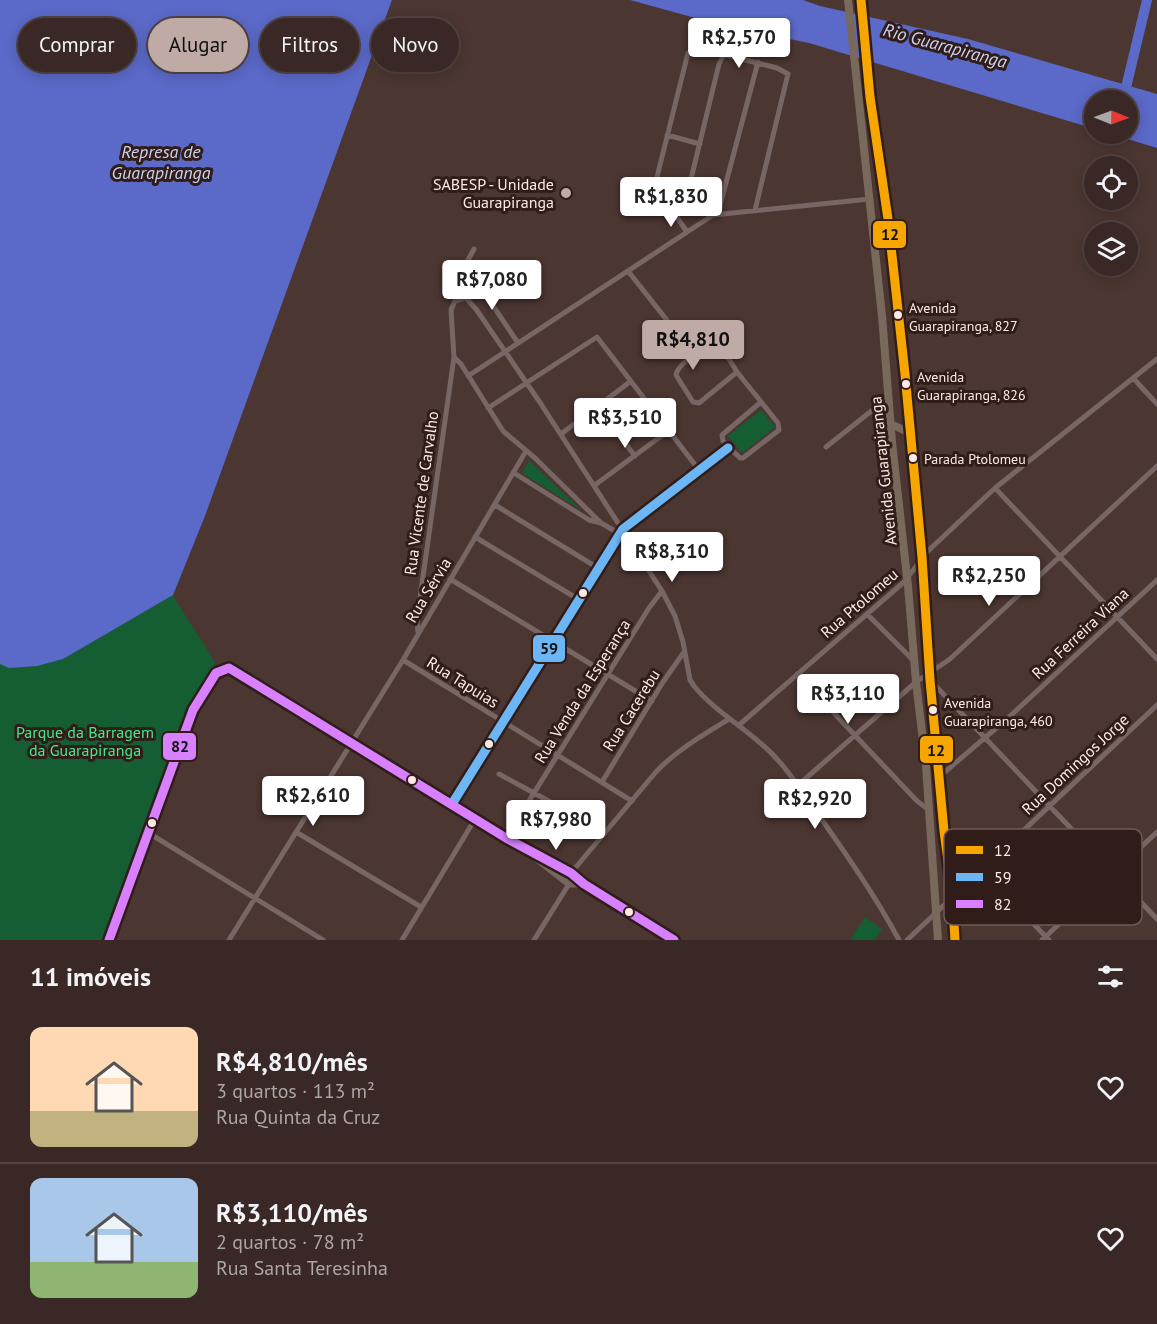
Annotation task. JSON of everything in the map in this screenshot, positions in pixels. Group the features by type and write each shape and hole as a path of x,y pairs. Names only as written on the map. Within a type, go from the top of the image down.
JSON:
{"main road":[{"name":"Avenida Guarapiranga","path":"849,0 926,766 938,940"},
{"name":"Avenida Guarapiranga","path":"861,0 870,97 888,219 910,433 944,831"},
{"path":"870,199 879,200 888,219"},
{"path":"891,424 910,433"},
{"name":"Avenida Guarapiranga","path":"953,925 954,940"}],"street":[{"path":"687,232 655,187 688,53"},
{"path":"716,214 692,181 720,60 726,55 758,62 786,71 788,74 755,210"},
{"path":"716,214 758,62"},
{"path":"667,135 700,144"},
{"path":"468,376 716,214 870,199"},
{"path":"474,249 468,260 469,270 518,343"},
{"path":"628,271 666,319 692,357"},
{"name":"Rua Vicente de Carvalho","path":"418,633 417,619 454,357 452,305 458,299 464,298 471,302 505,352"},
{"path":"488,408 592,338 598,337 699,470"},
{"path":"737,372 699,403 693,402 676,375 677,369 704,347 713,343 729,359 780,426 779,430 743,458 737,457 722,439 723,433 761,402"},
{"path":"505,352 595,485 622,532 662,591 675,616 694,686 775,757 877,901 899,940"},
{"path":"454,357 503,431 595,515 601,524"},
{"name":"Rua Ptolomeu","path":"739,725 907,579 922,557 995,489 1157,359"},
{"path":"1133,378 1157,404"},
{"path":"561,434 631,381"},
{"path":"826,447 889,397"},
{"path":"597,407 634,456"},
{"path":"595,485 668,431"},
{"path":"452,804 578,599 622,532 728,448"},
{"name":"Rua Sérvia","path":"229,940 403,660 526,451"},
{"path":"797,786 916,682 930,677 1157,466"},
{"path":"514,473 588,520 622,532"},
{"path":"995,489 1157,659"},
{"path":"495,505 598,568"},
{"path":"475,537 578,599"},
{"path":"450,579 652,701"},
{"name":"Rua Ferreira Viana","path":"939,777 986,738 1157,580"},
{"name":"Rua Venda da Esperança","path":"506,838 649,608 662,591"},
{"path":"867,614 914,661"},
{"name":"Rua Cacerebu","path":"602,782 684,652"},
{"name":"Rua Tapuias","path":"403,660 632,801"},
{"path":"109,940 193,710 204,689 216,673 224,668 233,670 533,854 571,873 584,884 671,939"},
{"path":"797,674 917,801 929,810"},
{"path":"930,677 1072,829"},
{"name":"Rua Domingos Jorge","path":"1026,829 1157,705"},
{"path":"534,940 569,884 571,873 663,765 729,719"},
{"path":"499,774 578,817"},
{"path":"402,940 475,819"},
{"path":"147,832 323,940"},
{"path":"296,832 421,908"},
{"path":"1142,846 1157,832"},
{"path":"533,854 537,860 569,884 584,884"},
{"path":"1142,903 1157,919"},
{"name":"Rua Domingos Jorge","path":"907,940 944,905"},
{"path":"1033,925 1046,939 1060,925"}],"green space":[{"path":"761,410 775,427 742,453 728,436"},
{"path":"529,461 581,510 522,473"},
{"name":"Parque da Barragem da Guarapiranga","path":"184,568 173,596 215,662 190,706 145,823 104,940 0,940 0,592"},
{"path":"865,917 882,929 875,940 850,940"}],"water":[{"name":"Represa de Guarapiranga","path":"0,0 392,0 385,18 371,18 371,58 205,516 173,595 63,659 37,666 9,668 0,664"},
{"name":"Rio Guarapiranga","path":"630,0 803,0 820,6 968,39 1157,94 1157,148 1138,142 1138,90 1084,90 1084,126 809,43 717,24"}],"waterway":[{"path":"1125,90 1147,0"}],"transit line":[{"name":"12","path":"861,0 870,97 888,219 905,374 944,831"},
{"name":"59","path":"452,804 623,529 728,448"},
{"name":"82","path":"109,940 193,710 216,673 229,668 506,838 571,873 584,884 674,940"},
{"name":"12","path":"954,925 955,940"}],"place":[{"name":"SABESP - Unidade Guarapiranga","path":"566,193"},
{"name":"Avenida Guarapiranga, 827","path":"898,315"},
{"name":"Avenida Guarapiranga, 826","path":"906,384"},
{"name":"Parada Ptolomeu","path":"913,458"},
{"name":"Avenida Guarapiranga, 460","path":"933,710"}]}
